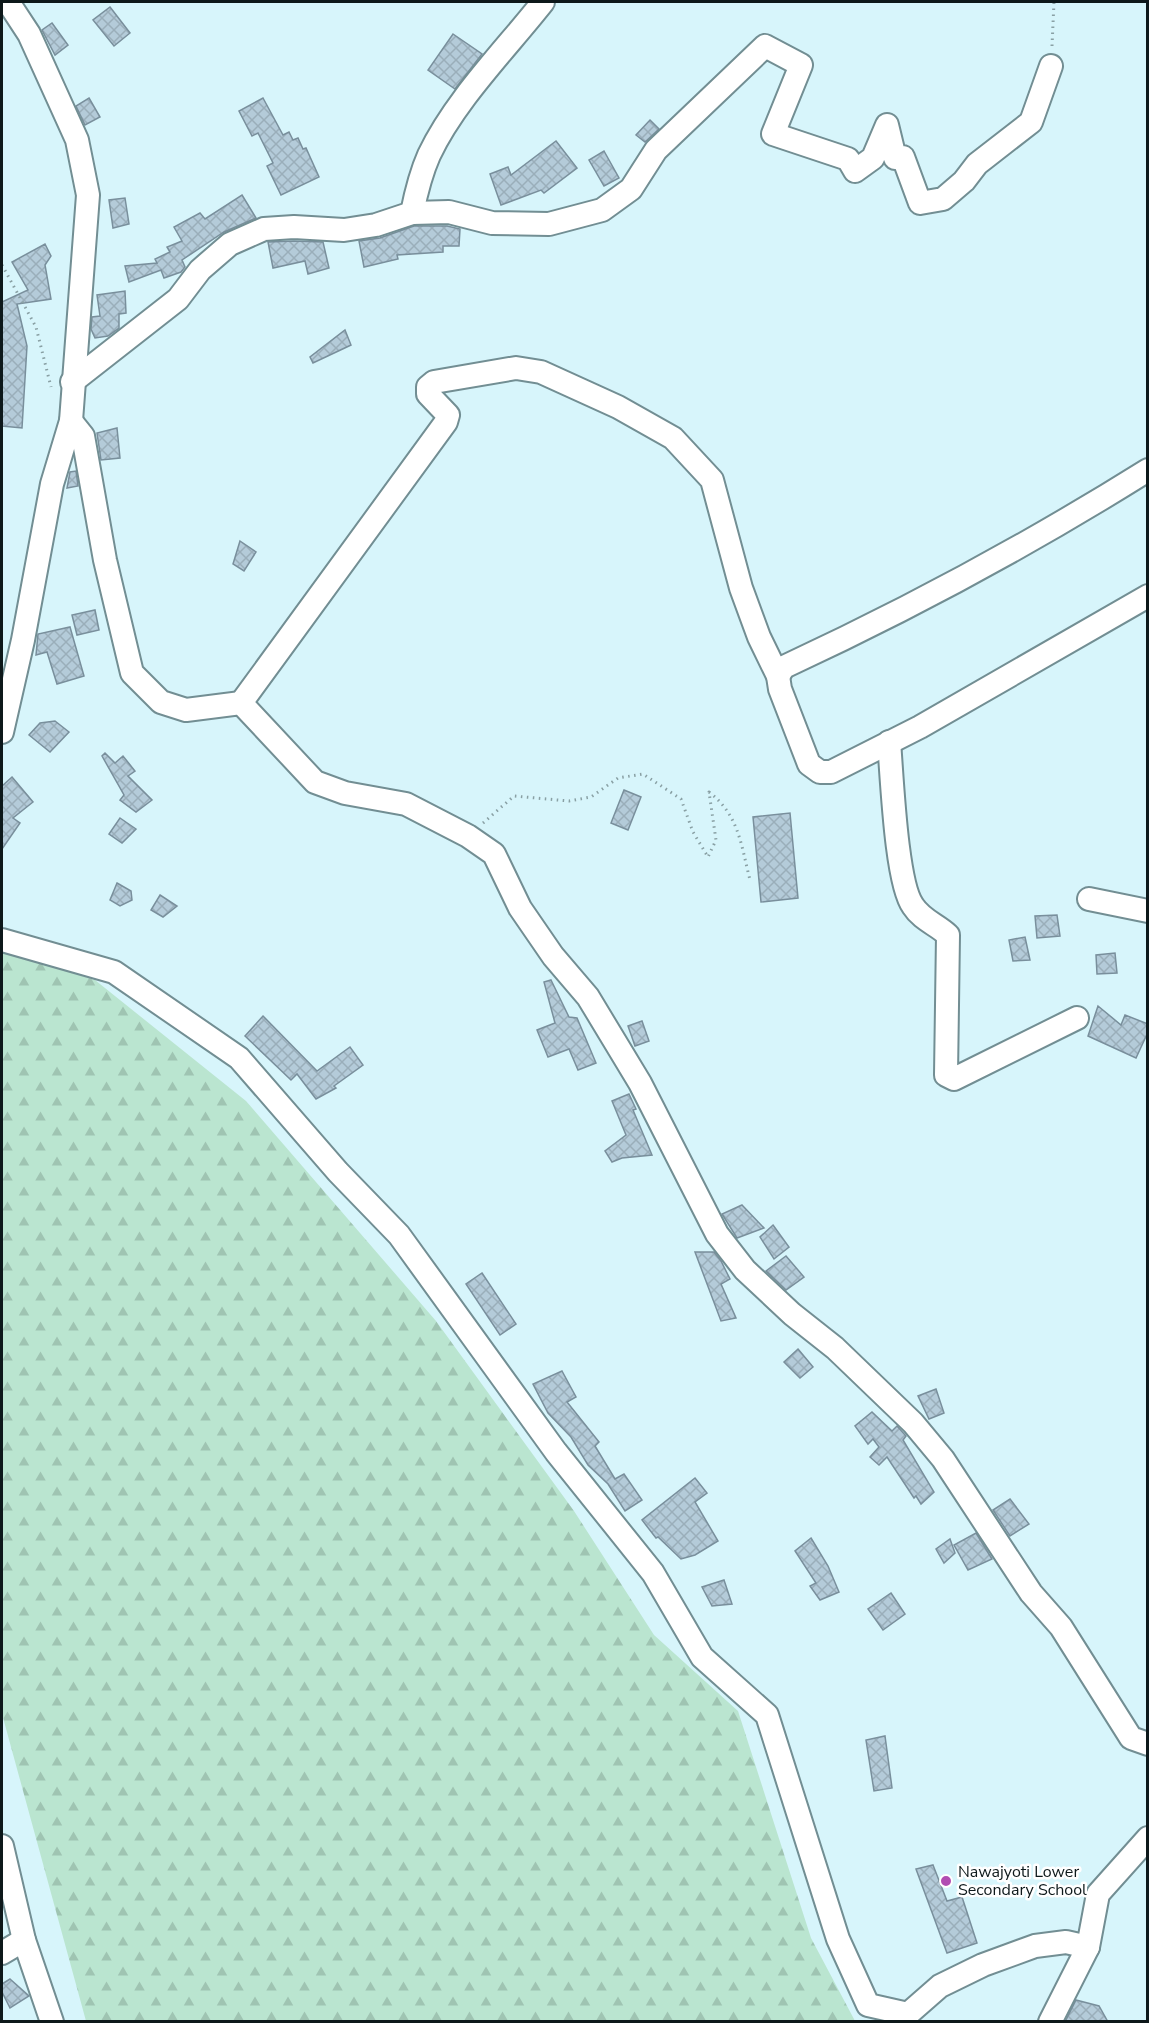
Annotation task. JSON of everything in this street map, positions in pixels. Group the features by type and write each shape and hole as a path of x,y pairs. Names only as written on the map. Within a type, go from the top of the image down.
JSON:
{"street":[{"path":"2,732 23,640 52,484 70,421 88,195 77,140 29,34 8,2"},
{"path":"412,213 417,188 429,155 448,124 543,2"},
{"path":"72,382 178,299 200,270 230,244 264,229 294,226 344,230 376,225 412,213 449,212 492,223 549,224 602,210 631,189 656,150 765,46 801,65 773,134 849,159 855,171 873,158 887,125 895,158 903,157 920,203 943,198 964,181 977,164 1031,122 1051,66"},
{"path":"70,421 83,436 105,560 132,673 162,702 186,710 240,703 446,422 448,415 428,394 428,387 434,382 516,368 541,372 618,407 673,438 712,480 741,588 759,637 778,676 780,689 809,764 820,772 831,772 889,742 1148,596"},
{"path":"778,676 784,667 868,628 1148,470"},
{"path":"240,703 315,782 345,793 406,804 468,836 494,854 520,908 553,956 588,997 640,1083 717,1234 745,1270 792,1314 835,1348 913,1423 943,1459 1031,1593 1061,1627 1131,1738 1148,1744"},
{"path":"889,742 903,880 911,904 925,920 948,935 946,1075 954,1079 1077,1018"},
{"path":"1089,899 1148,911"},
{"path":"2,940 114,972 239,1058 338,1172 399,1235 556,1452 653,1573 702,1657 767,1715 838,1938 868,2005 908,2014 940,1986 994,1961 1035,1946 1066,1942 1088,1947"},
{"path":"1050,2022 1088,1947 1098,1894 1148,1838"},
{"path":"2,1846 24,1940 52,2022"},
{"path":"2,1953 24,1940"}],"path":[{"path":"1051,66 1054,2"},
{"path":"2,265 36,327 54,397 70,421"},
{"path":"468,836 514,796 569,801 591,797 618,778 643,774 681,799 693,832 708,857 716,840 709,792 726,805 739,836 750,880"}],"green space":[{"path":"2,950 95,980 246,1101 436,1321 574,1511 654,1635 738,1711 811,1938 855,2021 86,2021 2,1714"}],"building":[{"path":"110,7 130,33 114,46 93,20"},
{"path":"52,23 68,45 55,55 42,30"},
{"path":"453,34 482,54 455,89 428,70"},
{"path":"89,98 100,117 85,125 76,106"},
{"path":"263,98 283,135 289,132 293,140 298,138 303,149 306,148 319,177 281,195 267,166 273,163 258,133 252,136 239,111"},
{"path":"650,120 659,129 645,142 636,135"},
{"path":"556,141 577,168 544,193 541,190 501,205 490,174 508,167 511,175"},
{"path":"604,151 619,178 604,186 589,160"},
{"path":"242,195 256,218 224,232 182,260 185,267 181,272 164,278 161,270 129,282 125,266 157,263 155,259 170,252 167,247 182,241 174,227 200,213 205,219"},
{"path":"125,198 129,224 113,228 109,200"},
{"path":"414,226 447,226 460,229 459,246 443,246 443,252 397,255 398,259 364,267 359,241 380,238"},
{"path":"268,242 323,242 329,268 308,274 305,261 273,268"},
{"path":"45,244 51,256 45,265 51,299 17,304 27,346 22,428 2,426 2,302 28,290 12,262"},
{"path":"125,291 126,313 119,314 119,328 108,336 95,338 91,329 92,317 100,316 97,295"},
{"path":"345,330 351,345 313,363 310,357"},
{"path":"117,428 120,458 101,460 97,433"},
{"path":"76,471 78,486 67,488 70,472"},
{"path":"240,541 256,552 244,571 233,564"},
{"path":"95,610 99,630 77,635 72,615"},
{"path":"70,627 84,676 57,684 47,652 36,655 38,634"},
{"path":"55,721 69,732 50,752 29,735 40,723"},
{"path":"105,753 115,763 123,756 135,771 128,776 152,800 136,812 120,800 124,795 102,756"},
{"path":"12,777 33,802 13,818 20,823 2,849 2,786"},
{"path":"624,790 641,797 628,830 611,823"},
{"path":"790,813 798,898 761,902 753,817"},
{"path":"120,818 136,829 122,843 109,834"},
{"path":"117,883 131,891 132,900 120,906 110,900"},
{"path":"160,895 177,906 163,917 151,910"},
{"path":"1057,915 1060,936 1037,938 1035,916"},
{"path":"1025,937 1030,960 1013,961 1009,940"},
{"path":"1115,953 1117,973 1097,974 1096,955"},
{"path":"551,980 569,1017 577,1018 596,1063 578,1070 569,1049 548,1057 537,1030 555,1023 544,982"},
{"path":"1098,1006 1121,1025 1125,1015 1148,1024 1148,1032 1136,1058 1088,1036"},
{"path":"263,1016 317,1071 350,1047 363,1065 334,1086 336,1088 316,1099 297,1074 291,1080 245,1036"},
{"path":"642,1021 649,1041 635,1046 628,1026"},
{"path":"629,1094 636,1109 633,1110 652,1155 622,1158 612,1162 605,1151 626,1135 612,1101"},
{"path":"742,1205 764,1228 737,1238 722,1214"},
{"path":"773,1225 789,1247 774,1259 760,1237"},
{"path":"695,1252 714,1252 721,1261 730,1279 721,1284 736,1318 721,1321"},
{"path":"786,1256 804,1277 786,1290 766,1271"},
{"path":"482,1273 516,1324 500,1335 466,1284"},
{"path":"798,1349 813,1367 800,1378 784,1362"},
{"path":"562,1371 576,1397 567,1402 599,1442 595,1446 615,1479 624,1474 642,1500 625,1511 608,1484 588,1465 571,1437 548,1413 533,1384"},
{"path":"936,1389 944,1413 929,1419 918,1396"},
{"path":"872,1412 892,1431 897,1426 906,1436 903,1440 934,1492 921,1504 916,1496 914,1498 887,1457 879,1465 870,1457 879,1447 873,1439 868,1444 855,1426"},
{"path":"695,1478 707,1493 695,1502 718,1541 695,1555 681,1559 658,1537 656,1538 642,1520"},
{"path":"1010,1499 1029,1524 1010,1536 993,1510"},
{"path":"976,1533 992,1559 968,1570 954,1545"},
{"path":"811,1538 828,1566 839,1592 820,1600 810,1586 816,1583 795,1551"},
{"path":"950,1539 955,1553 944,1563 936,1549"},
{"path":"724,1580 732,1604 712,1606 702,1587"},
{"path":"891,1593 905,1614 883,1630 868,1609"},
{"path":"885,1736 892,1788 874,1791 866,1740"},
{"path":"933,1865 947,1901 962,1897 977,1943 947,1953 916,1869"},
{"path":"10,1979 29,1996 10,2008 2,1992 2,1984"},
{"path":"1076,2000 1099,2006 1108,2022 1065,2022"}],"place":[{"name":"Nawajyoti Lower Secondary School","path":"946,1881"}]}
